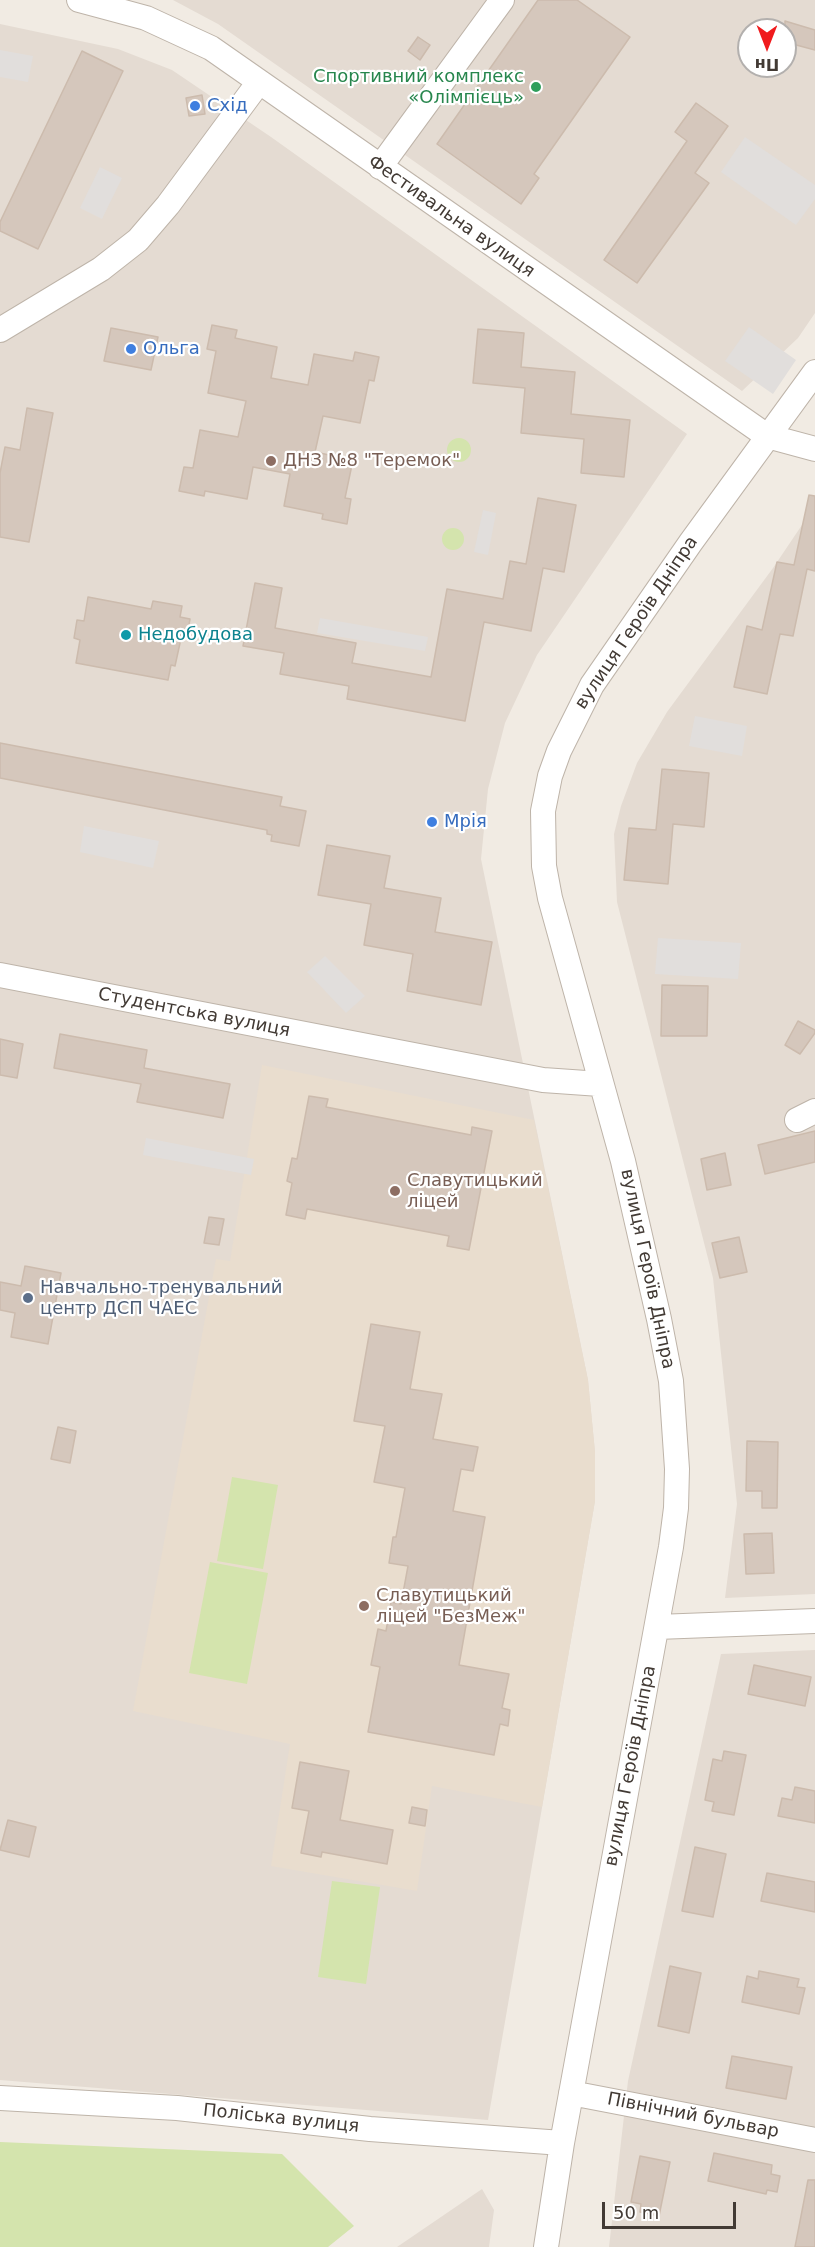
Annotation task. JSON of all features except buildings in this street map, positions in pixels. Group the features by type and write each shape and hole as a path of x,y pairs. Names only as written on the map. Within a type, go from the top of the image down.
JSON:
{"street":[{"name":"Фестивальна вулиця","path":"79,0 120,10 170,28 210,48 767,436 815,449"},
{"path":"380,167 502,0"},
{"path":"0,330 101,269 138,240 168,205 259,82"},
{"name":"вулиця Героїв Дніпра","path":"546,2247 562,2143 657,1627 676,1508 676,1435 672,1390 661,1328 626,1173 546,881 543,824 550,776 568,730 592,685 767,436 815,372"},
{"name":"Студентська вулиця","path":"0,975 543,1080 600,1084"},
{"path":"657,1627 815,1621"},
{"name":"Північний бульвар","path":"571,2093 815,2140"},
{"name":"Поліська вулиця","path":"0,2098 177,2108 370,2129 562,2143"}],"shaded area":[{"path":"173,0 815,0 815,313 798,338 742,391 218,24"},
{"path":"0,24 118,49 172,70 271,137 687,434 537,655 505,723 488,789 481,859 588,1380 595,1452 595,1501 488,2120 0,2080"},
{"path":"0,50 33,56 28,82 0,77"},
{"path":"745,137 815,185 815,199 796,225 721,172"},
{"path":"100,167 122,178 102,219 80,208"},
{"path":"749,327 796,360 773,394 725,361"},
{"path":"483,510 496,513 488,555 474,552"},
{"path":"815,517 815,1594 725,1598 737,1504 713,1278 617,902 614,834 621,806 637,763 667,712 773,568 806,519"},
{"path":"320,618 428,637 425,651 317,633"},
{"path":"695,716 747,726 742,756 689,746"},
{"path":"84,826 159,841 153,868 80,852"},
{"path":"658,938 741,943 738,979 655,974"},
{"path":"325,956 365,996 346,1013 307,972"},
{"name":"Славутицький ліцей \"БезМеж\"","path":"262,1065 534,1120 588,1380 595,1452 595,1501 542,1807 432,1786 417,1891 271,1866 290,1744 133,1711 216,1259 230,1261"},
{"path":"146,1138 254,1159 251,1175 143,1155"},
{"path":"815,1650 815,2247 609,2247 628,2081 721,1654"},
{"path":"482,2189 494,2210 489,2247 397,2247"}],"green space":[{"path":"459,438 464,439 470,445 470,455 464,461 459,462 454,461 448,455 447,450 448,445 454,439"},
{"path":"449,528 457,528 464,535 464,543 457,550 449,550 442,543 442,535"},
{"path":"232,1477 278,1485 263,1569 217,1561"},
{"path":"210,1562 268,1573 247,1684 189,1673"},
{"path":"332,1881 380,1887 366,1984 318,1977"},
{"path":"0,2142 282,2154 354,2226 328,2247 0,2247"}],"place":[{"name":"Спортивний комплекс «Олімпієць»","path":"536,87"},
{"name":"Схід","path":"195,106"},
{"name":"Ольга","path":"131,349"},
{"name":"ДНЗ №8 \"Теремок\"","path":"271,461"},
{"name":"Недобудова","path":"126,635"},
{"name":"Мрiя","path":"432,822"},
{"name":"Славутицький ліцей","path":"395,1191"},
{"name":"Навчально-тренувальний центр ДСП ЧАЕС","path":"28,1298"},
{"name":"Славутицький ліцей \"БезМеж\"","path":"364,1606"}]}
